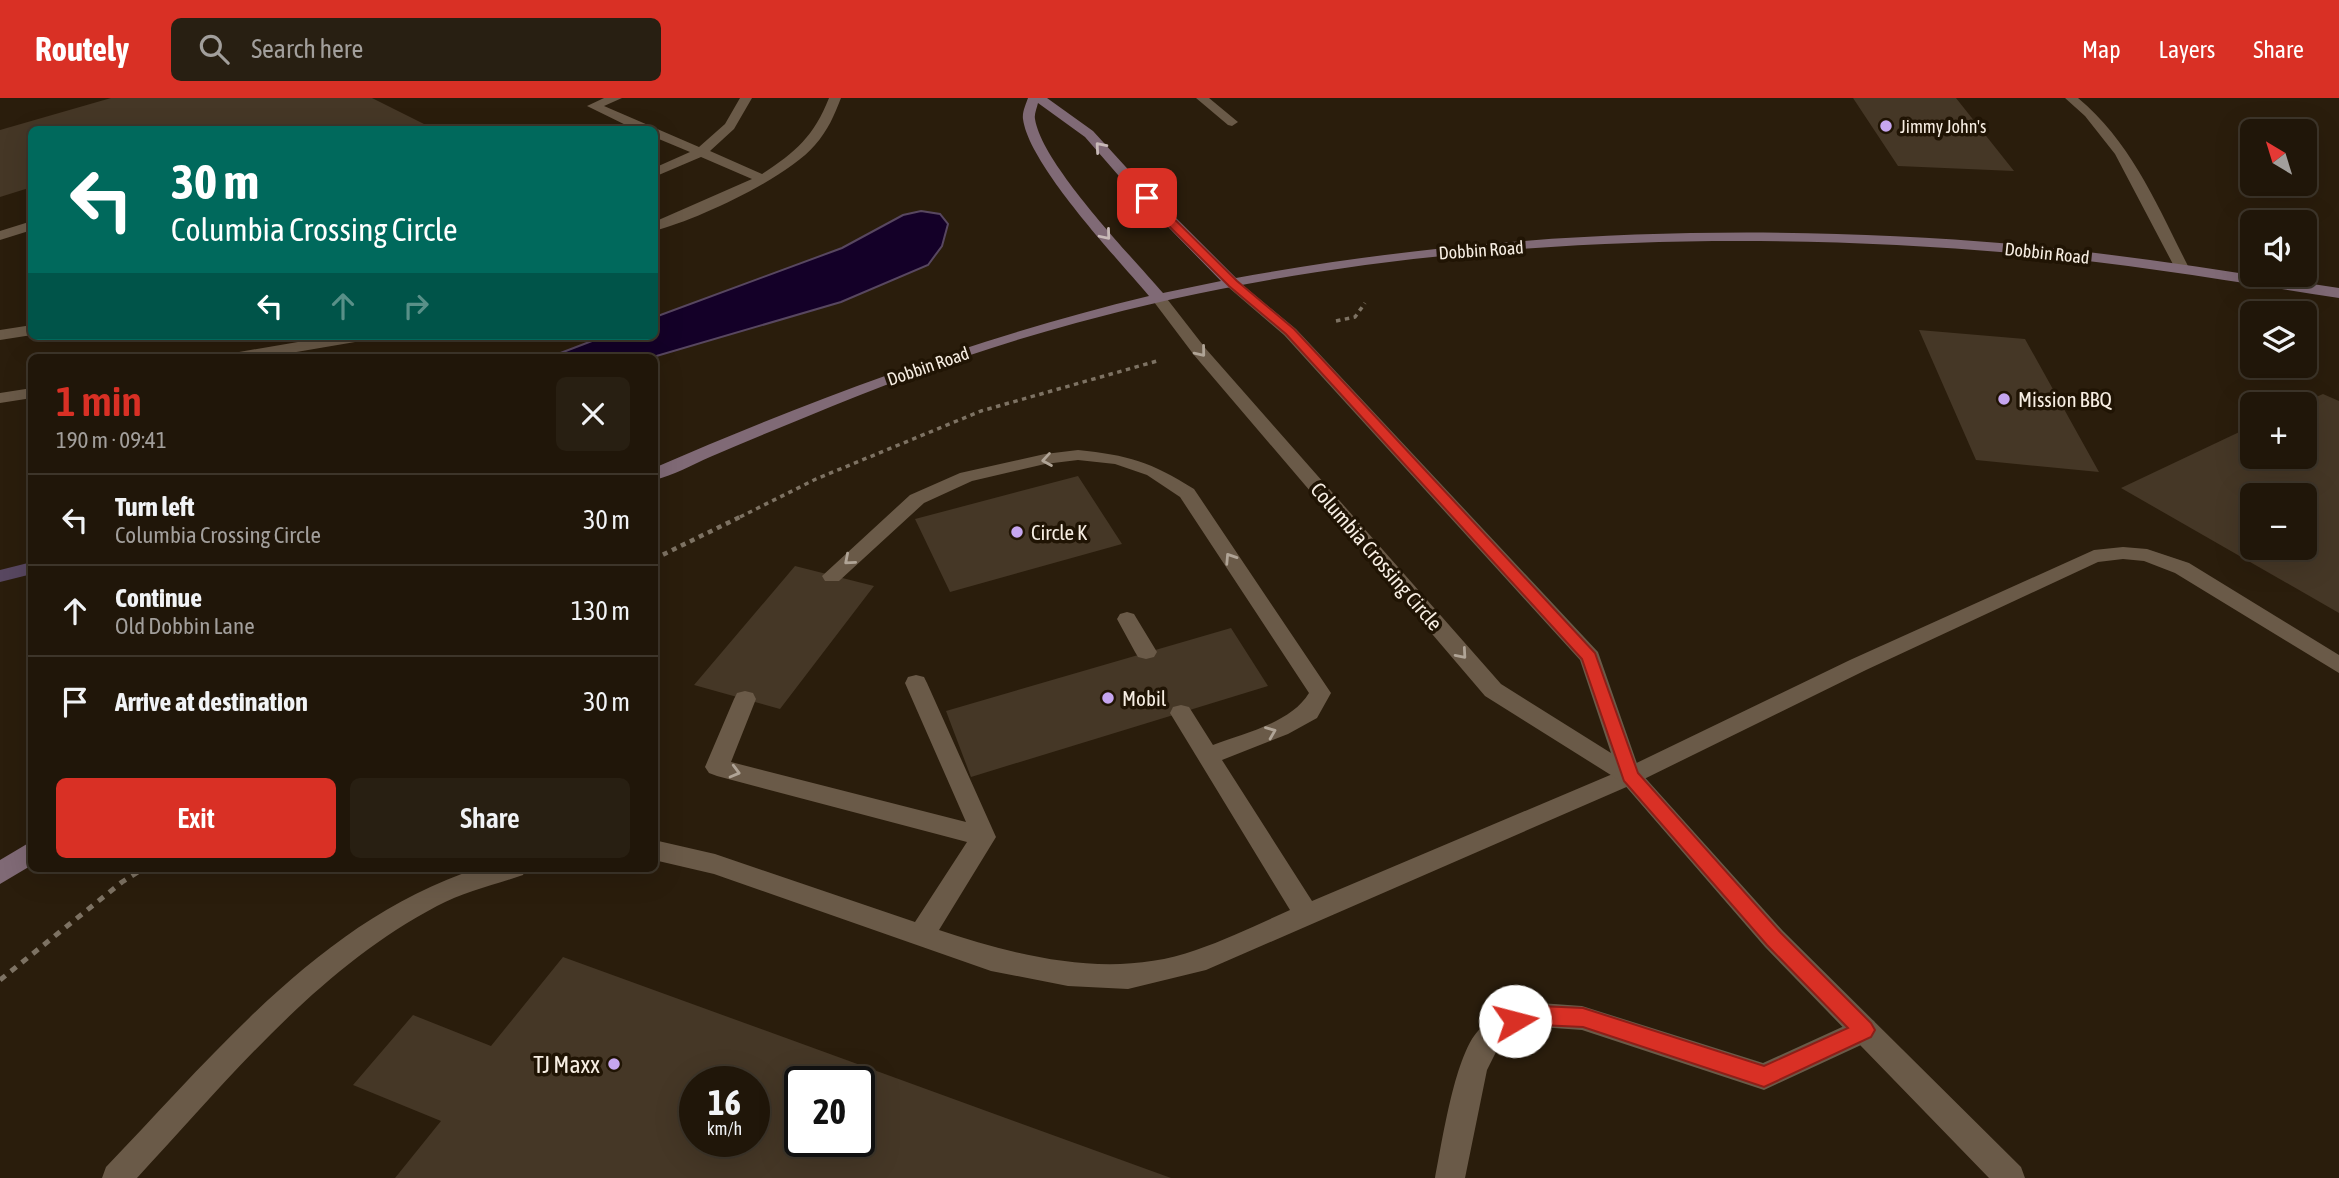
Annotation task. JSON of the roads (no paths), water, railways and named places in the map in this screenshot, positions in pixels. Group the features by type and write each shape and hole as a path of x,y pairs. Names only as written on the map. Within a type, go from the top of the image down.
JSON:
{"street":[{"path":"616,98 593,106 633,126"},
{"path":"658,171 703,153 722,137 740,113 746,98"},
{"path":"658,224 761,178 807,149 824,130 835,98"},
{"path":"1159,298 1074,197 1043,153 1028,118 1036,98 1089,134 1130,180 1233,284"},
{"path":"1202,98 1232,122"},
{"path":"2071,98 2094,116 2115,142 2182,268"},
{"path":"658,134 761,178"},
{"path":"0,236 28,226"},
{"name":"Dobbin Road","path":"658,473 762,428 919,368 1073,319 1159,298 1233,284 1335,266 1440,252 1702,237 1860,239 1961,245 2182,268 2339,293"},
{"name":"Columbia Crossing Circle","path":"1233,284 1290,332 1590,657 1630,776"},
{"name":"Columbia Crossing Circle","path":"1159,298 1200,352 1493,690 1630,776 1774,939 2010,1178"},
{"path":"0,335 28,331"},
{"path":"256,354 334,340"},
{"path":"0,398 28,394"},
{"path":"832,576 917,499 967,477 1045,459 1078,456 1118,458 1153,471 1187,493 1312,677 1320,693 1309,712 1280,728 1207,756"},
{"path":"658,851 715,864 1004,962 1068,974 1128,977 1196,962 1630,776 1858,665 2094,556 2123,553 2147,555 2182,568 2339,665"},
{"path":"1127,619 1146,652"},
{"path":"916,683 984,837"},
{"path":"745,699 717,767 984,837"},
{"path":"1181,713 1306,914"},
{"path":"921,935 984,837"},
{"path":"0,874 28,854"},
{"path":"117,1178 293,994 366,935 429,898 503,872"},
{"path":"1450,1178 1473,1068 1488,1039 1515,1021 1540,1015 1583,1018 1764,1077 1864,1030"}],"waterway":[{"path":"0,576 28,569"}],"place":[{"name":"Jimmy John's","path":"1886,126"},
{"name":"Mission BBQ","path":"2004,399"},
{"name":"Circle K","path":"1017,532"},
{"name":"Mobil","path":"1108,698"},
{"name":"TJ Maxx","path":"614,1064"}]}
